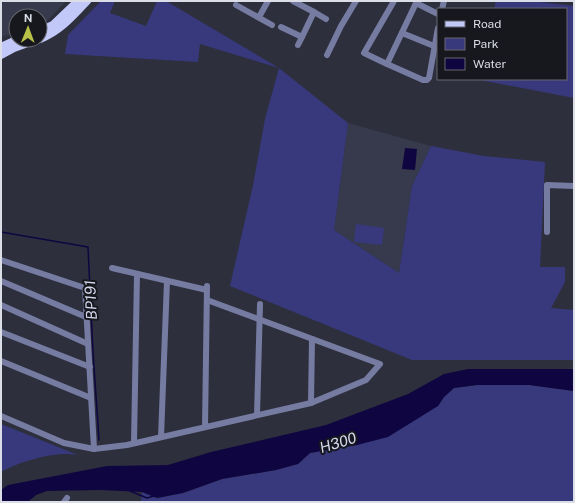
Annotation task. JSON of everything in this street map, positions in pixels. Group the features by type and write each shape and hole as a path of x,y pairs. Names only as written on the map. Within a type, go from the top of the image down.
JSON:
{"main road":[{"path":"48,28 53,25 78,1"},
{"path":"48,35 57,31 87,1"},
{"path":"1,55 14,48"}],"street":[{"path":"259,17 268,1"},
{"path":"293,1 326,20"},
{"path":"327,55 341,26 356,1"},
{"path":"394,1 364,53 423,80 427,80 429,78 437,32"},
{"path":"387,64 417,2 437,13"},
{"path":"236,5 272,25"},
{"path":"298,45 314,12"},
{"path":"281,26 302,37"},
{"path":"402,33 434,46"},
{"path":"547,232 547,185 574,186"},
{"path":"1,260 85,288 94,449"},
{"path":"112,268 167,281 207,288 204,427"},
{"path":"134,443 138,274"},
{"path":"1,281 86,317"},
{"path":"161,437 167,281"},
{"path":"1,416 64,443 94,449 126,445 311,403 366,380 380,364 207,300"},
{"path":"257,415 260,304"},
{"path":"1,305 88,344"},
{"path":"1,332 90,367"},
{"path":"311,403 312,339"},
{"path":"1,361 91,398"}],"shaded area":[{"path":"4,1 66,1 48,20 48,8 8,8 8,35 1,39 1,8"},
{"path":"348,123 431,146 412,186 399,273 334,230"}],"green space":[{"path":"101,1 115,1 110,13 146,26 157,1 166,1 279,68 200,44 198,62 65,54 68,35"},
{"path":"496,1 531,1 574,6 574,98 480,80 567,80 567,8 494,8"},
{"path":"279,68 348,123 334,230 399,273 412,186 431,146 484,156 545,162 540,267 565,267 565,282 551,308 574,310 574,360 412,360 230,286 253,185 265,119"},
{"path":"356,224 384,228 382,245 354,242"},
{"path":"477,385 529,385 574,391 574,502 141,502 142,492 157,498 183,493 222,479 276,470 298,464 310,453 357,445 438,406 444,397 454,388"},
{"path":"1,424 78,455 58,454 41,457 15,465 1,472"}],"water":[{"path":"405,148 417,149 415,170 402,169"},
{"path":"468,369 574,369 574,391 529,385 477,385 454,388 444,397 438,406 388,437 357,445 310,453 298,464 276,470 222,479 183,493 157,498 142,492 100,490 47,491 36,495 28,502 1,502 1,490 8,485 107,466 168,465 211,452 326,425 408,394 444,374"}],"waterway":[{"name":"BP191","path":"1,232 88,247 99,440"},
{"name":"H300","path":"130,491 147,498 154,496"}]}
